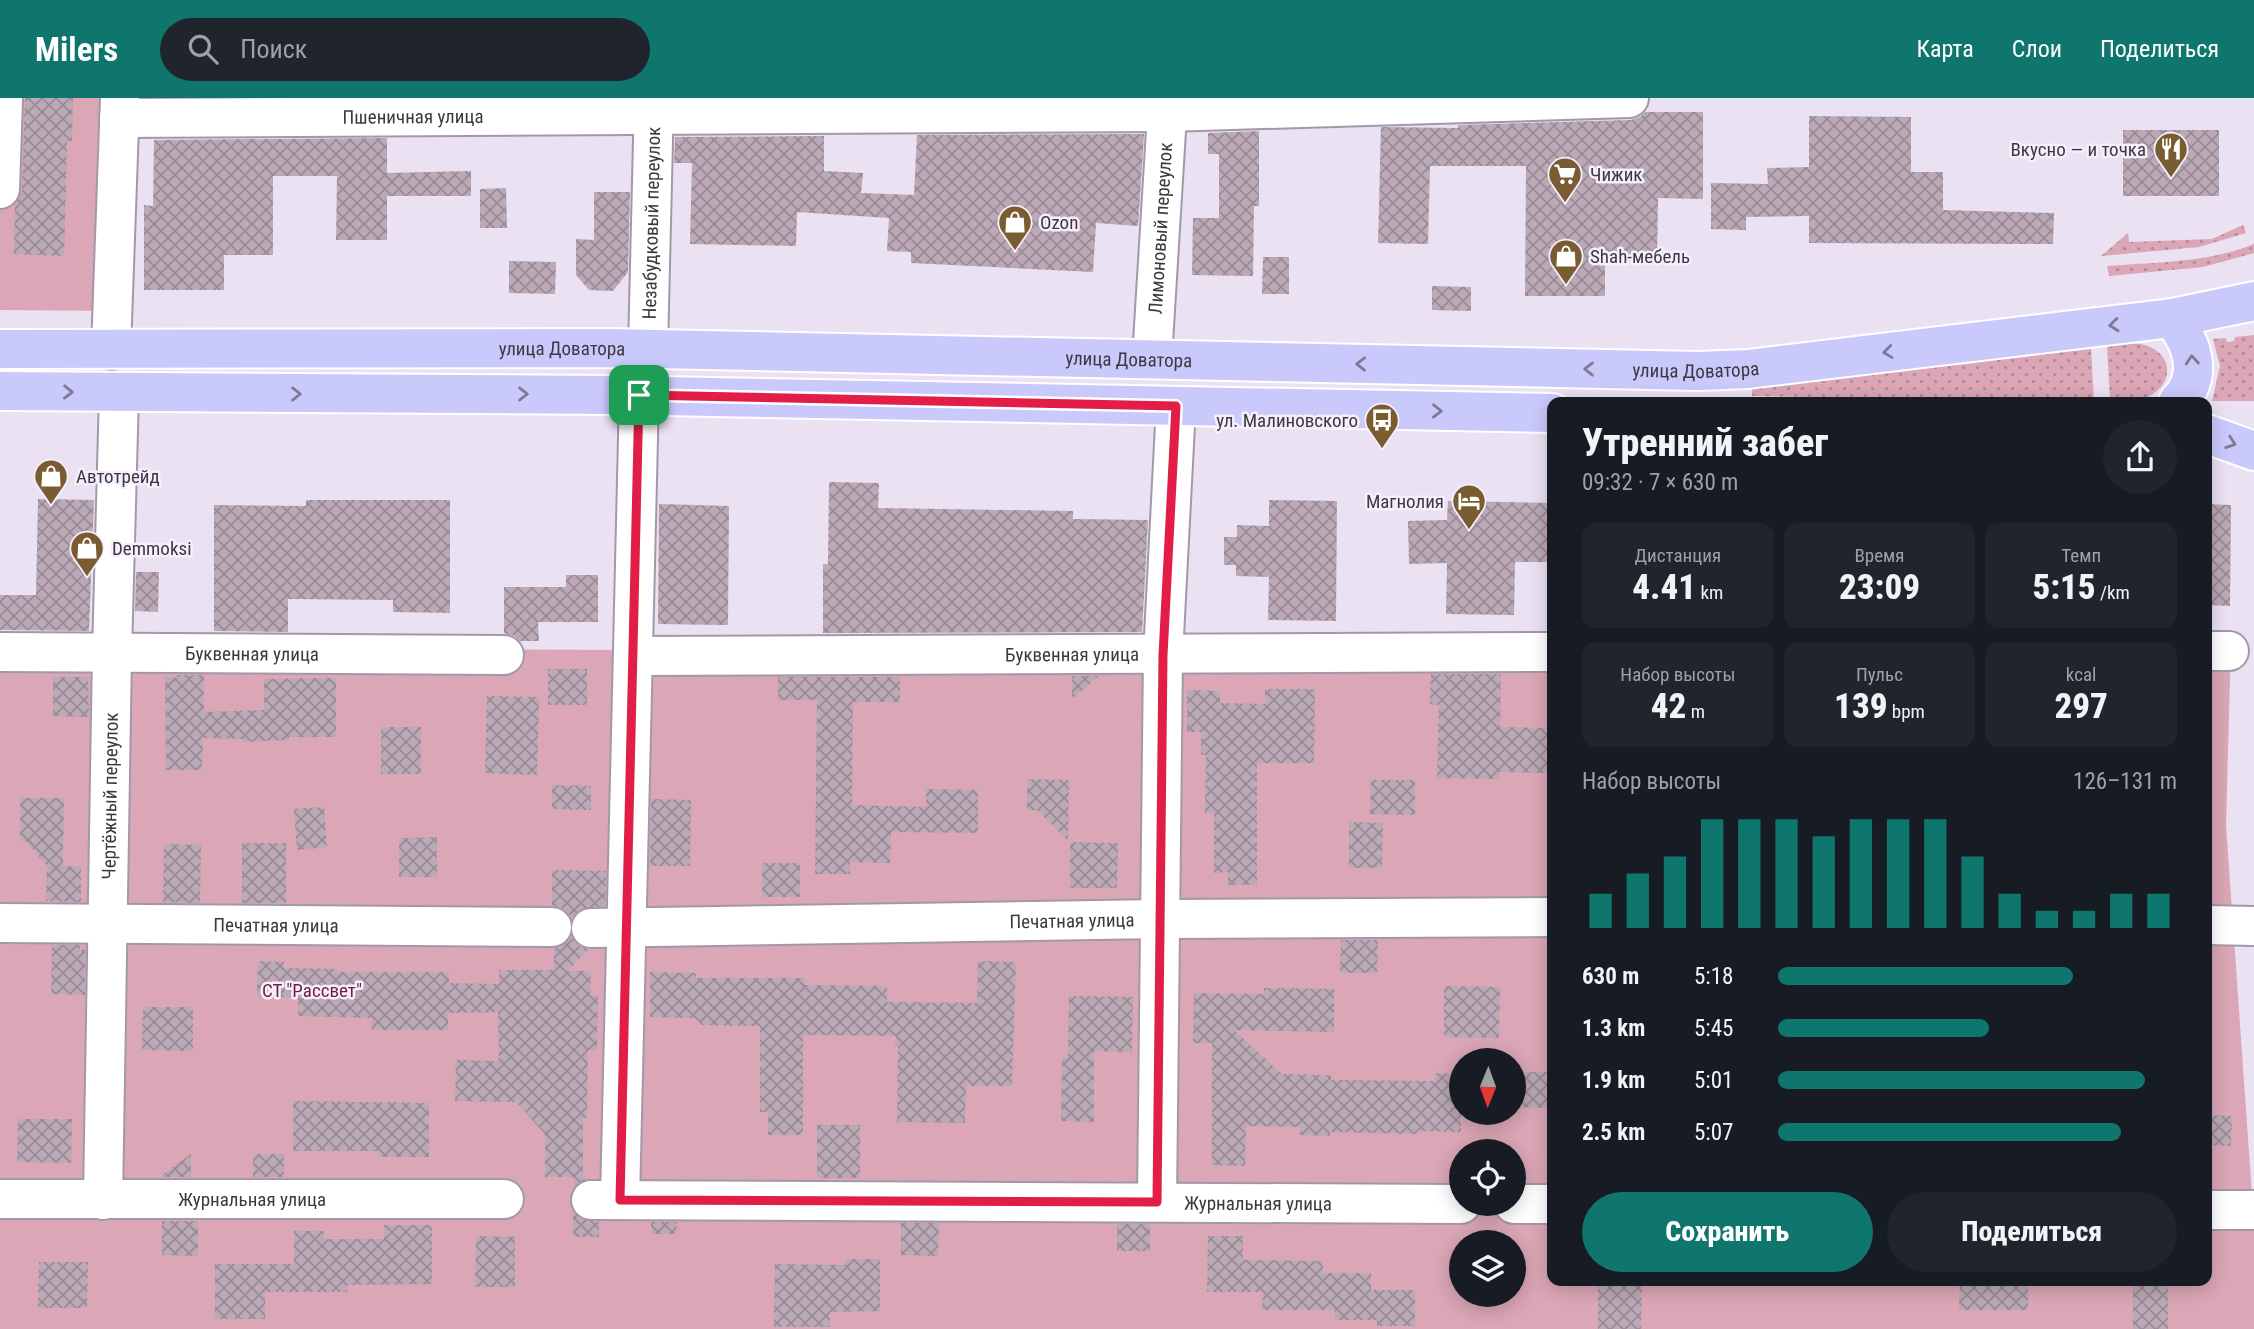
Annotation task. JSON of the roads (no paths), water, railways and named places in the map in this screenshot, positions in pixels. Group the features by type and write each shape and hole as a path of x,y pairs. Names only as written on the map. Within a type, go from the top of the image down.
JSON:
{"main road":[{"name":"улица Доватора","path":"0,349 648,349 1699,371 1748,369 2172,318 2254,301"},
{"path":"2172,318 2189,343 2193,360 2192,377 2183,397"},
{"path":"0,391 639,395 1547,413"},
{"path":"2212,436 2254,451"}],"street":[{"name":"Пшеничная улица","path":"119,108 1168,105 1629,98"},
{"path":"0,189 2,102"},
{"name":"Лимоновый переулок","path":"1152,359 1168,105"},
{"name":"Незабудковый переулок","path":"648,349 654,106"},
{"path":"111,350 119,108"},
{"name":"Чертёжный переулок","path":"103,1200 119,393"},
{"path":"609,928 634,656 639,395"},
{"path":"1157,1202 1163,655 1176,406"},
{"name":"Буквенная улица","path":"0,652 504,655"},
{"name":"Буквенная улица","path":"634,656 1547,652"},
{"name":"Печатная улица","path":"609,928 1160,919 1547,917"},
{"name":"Печатная улица","path":"0,922 552,927"},
{"path":"2212,925 2254,926"},
{"name":"Журнальная улица","path":"609,928 606,1200 1449,1204"},
{"name":"Журнальная улица","path":"0,1199 504,1199"},
{"path":"1526,1204 1547,1204"},
{"path":"2212,1210 2254,1210"}],"place":[{"name":"Вкусно — и точка","path":"2171,179"},
{"name":"Чижик","path":"1565,204"},
{"name":"Ozon","path":"1015,252"},
{"name":"Shah-мебель","path":"1566,286"},
{"name":"ул. Малиновского","path":"1382,450"},
{"name":"Автотрейд","path":"51,506"},
{"name":"Магнолия","path":"1469,531"},
{"name":"Demmoksi","path":"87,578"}],"park label":[{"name":"СТ \"Рассвет\"","path":"312,990"}]}
